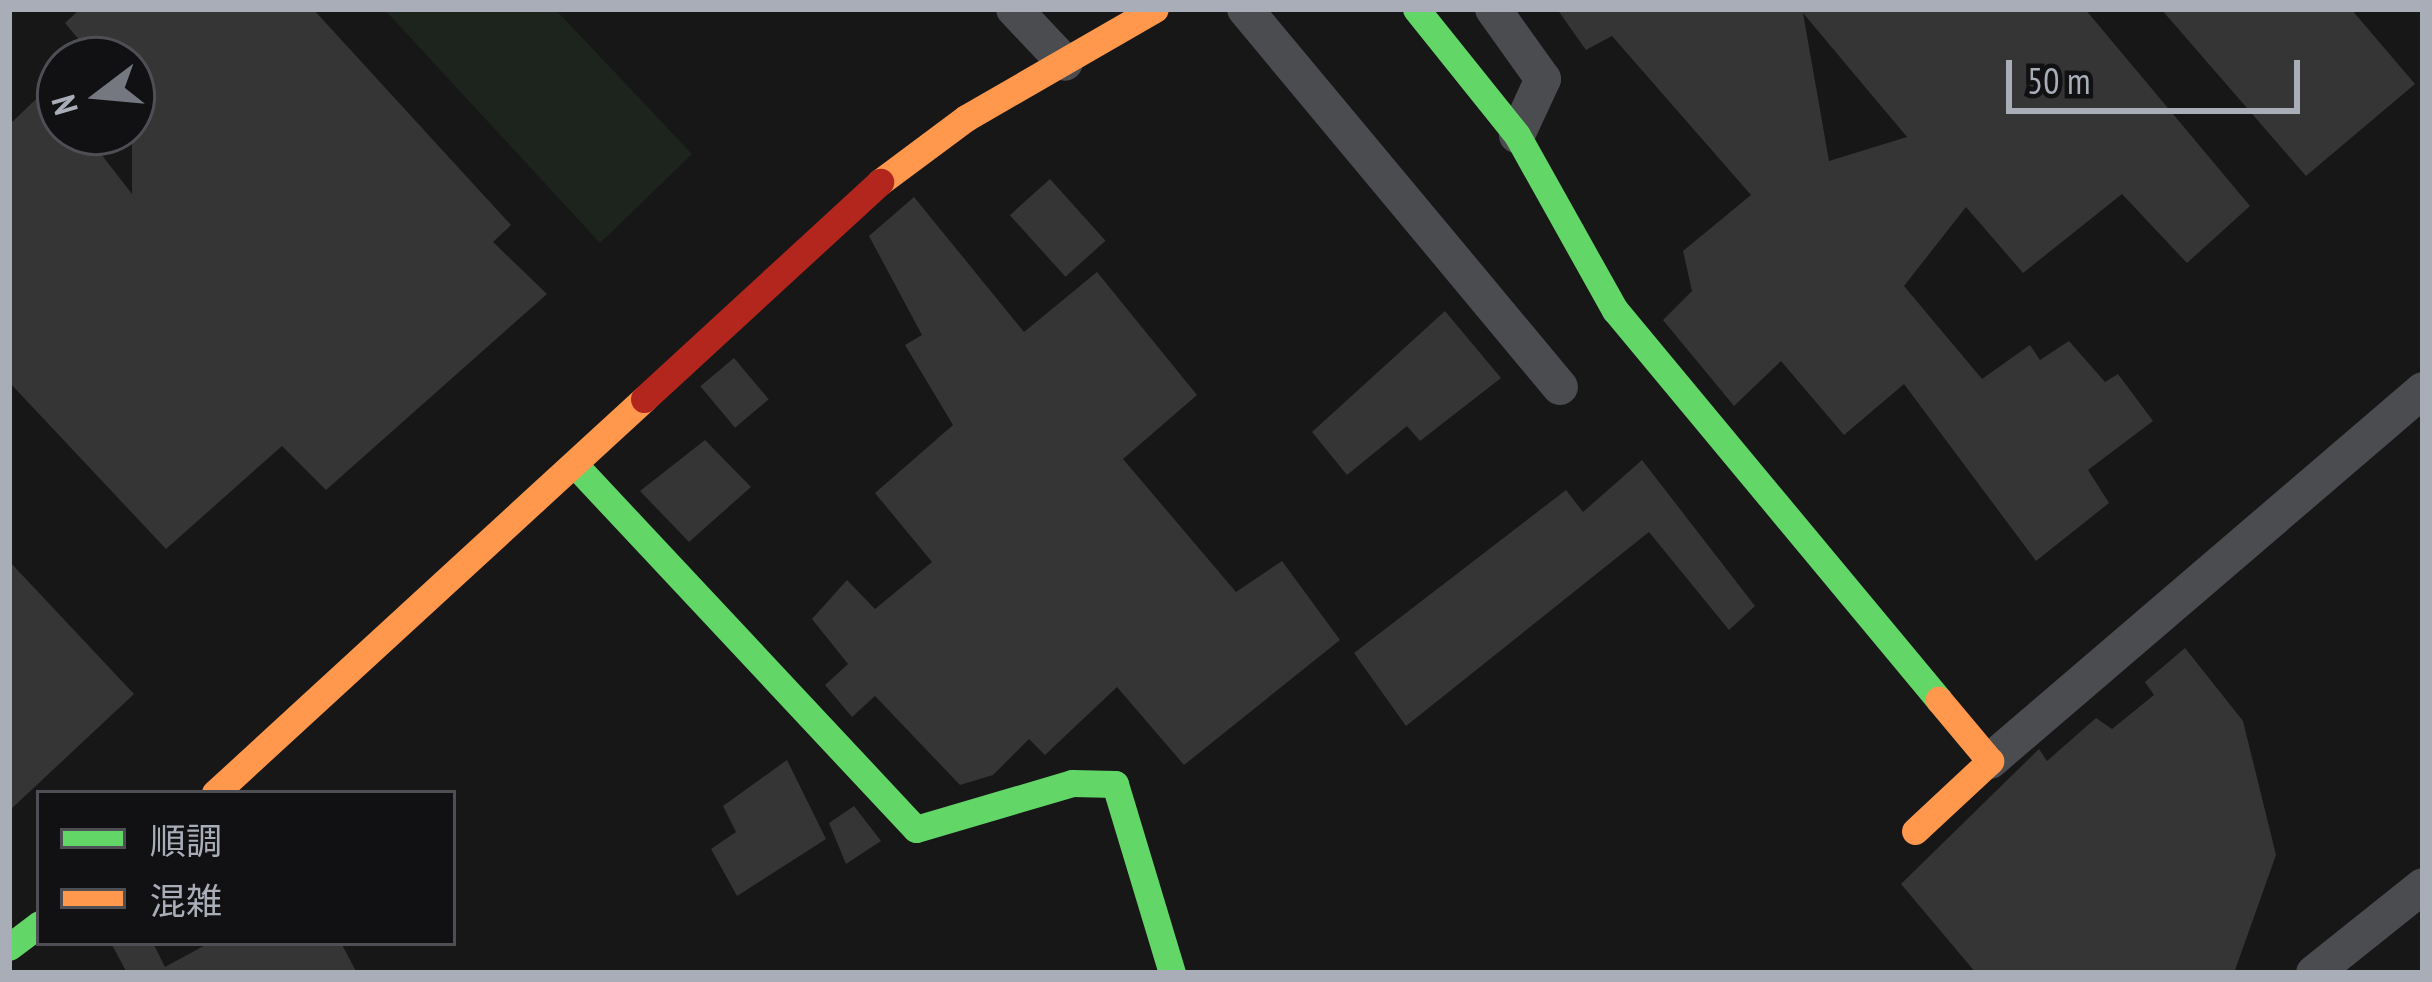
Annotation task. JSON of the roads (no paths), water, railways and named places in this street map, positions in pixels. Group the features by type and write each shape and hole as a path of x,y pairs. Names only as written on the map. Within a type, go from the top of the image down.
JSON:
{"street":[{"path":"1014,9 1065,63"},
{"path":"218,790 884,178 966,118 1155,9"},
{"path":"1246,9 1560,387"},
{"path":"1415,9 1516,135 1615,310 1990,761"},
{"path":"1493,9 1543,79 1516,135"},
{"path":"1915,831 1990,761 2423,390"},
{"path":"576,466 916,829 1072,783 1115,784 1172,973"},
{"path":"2314,973 2423,886"},
{"path":"9,947 36,926"}]}
